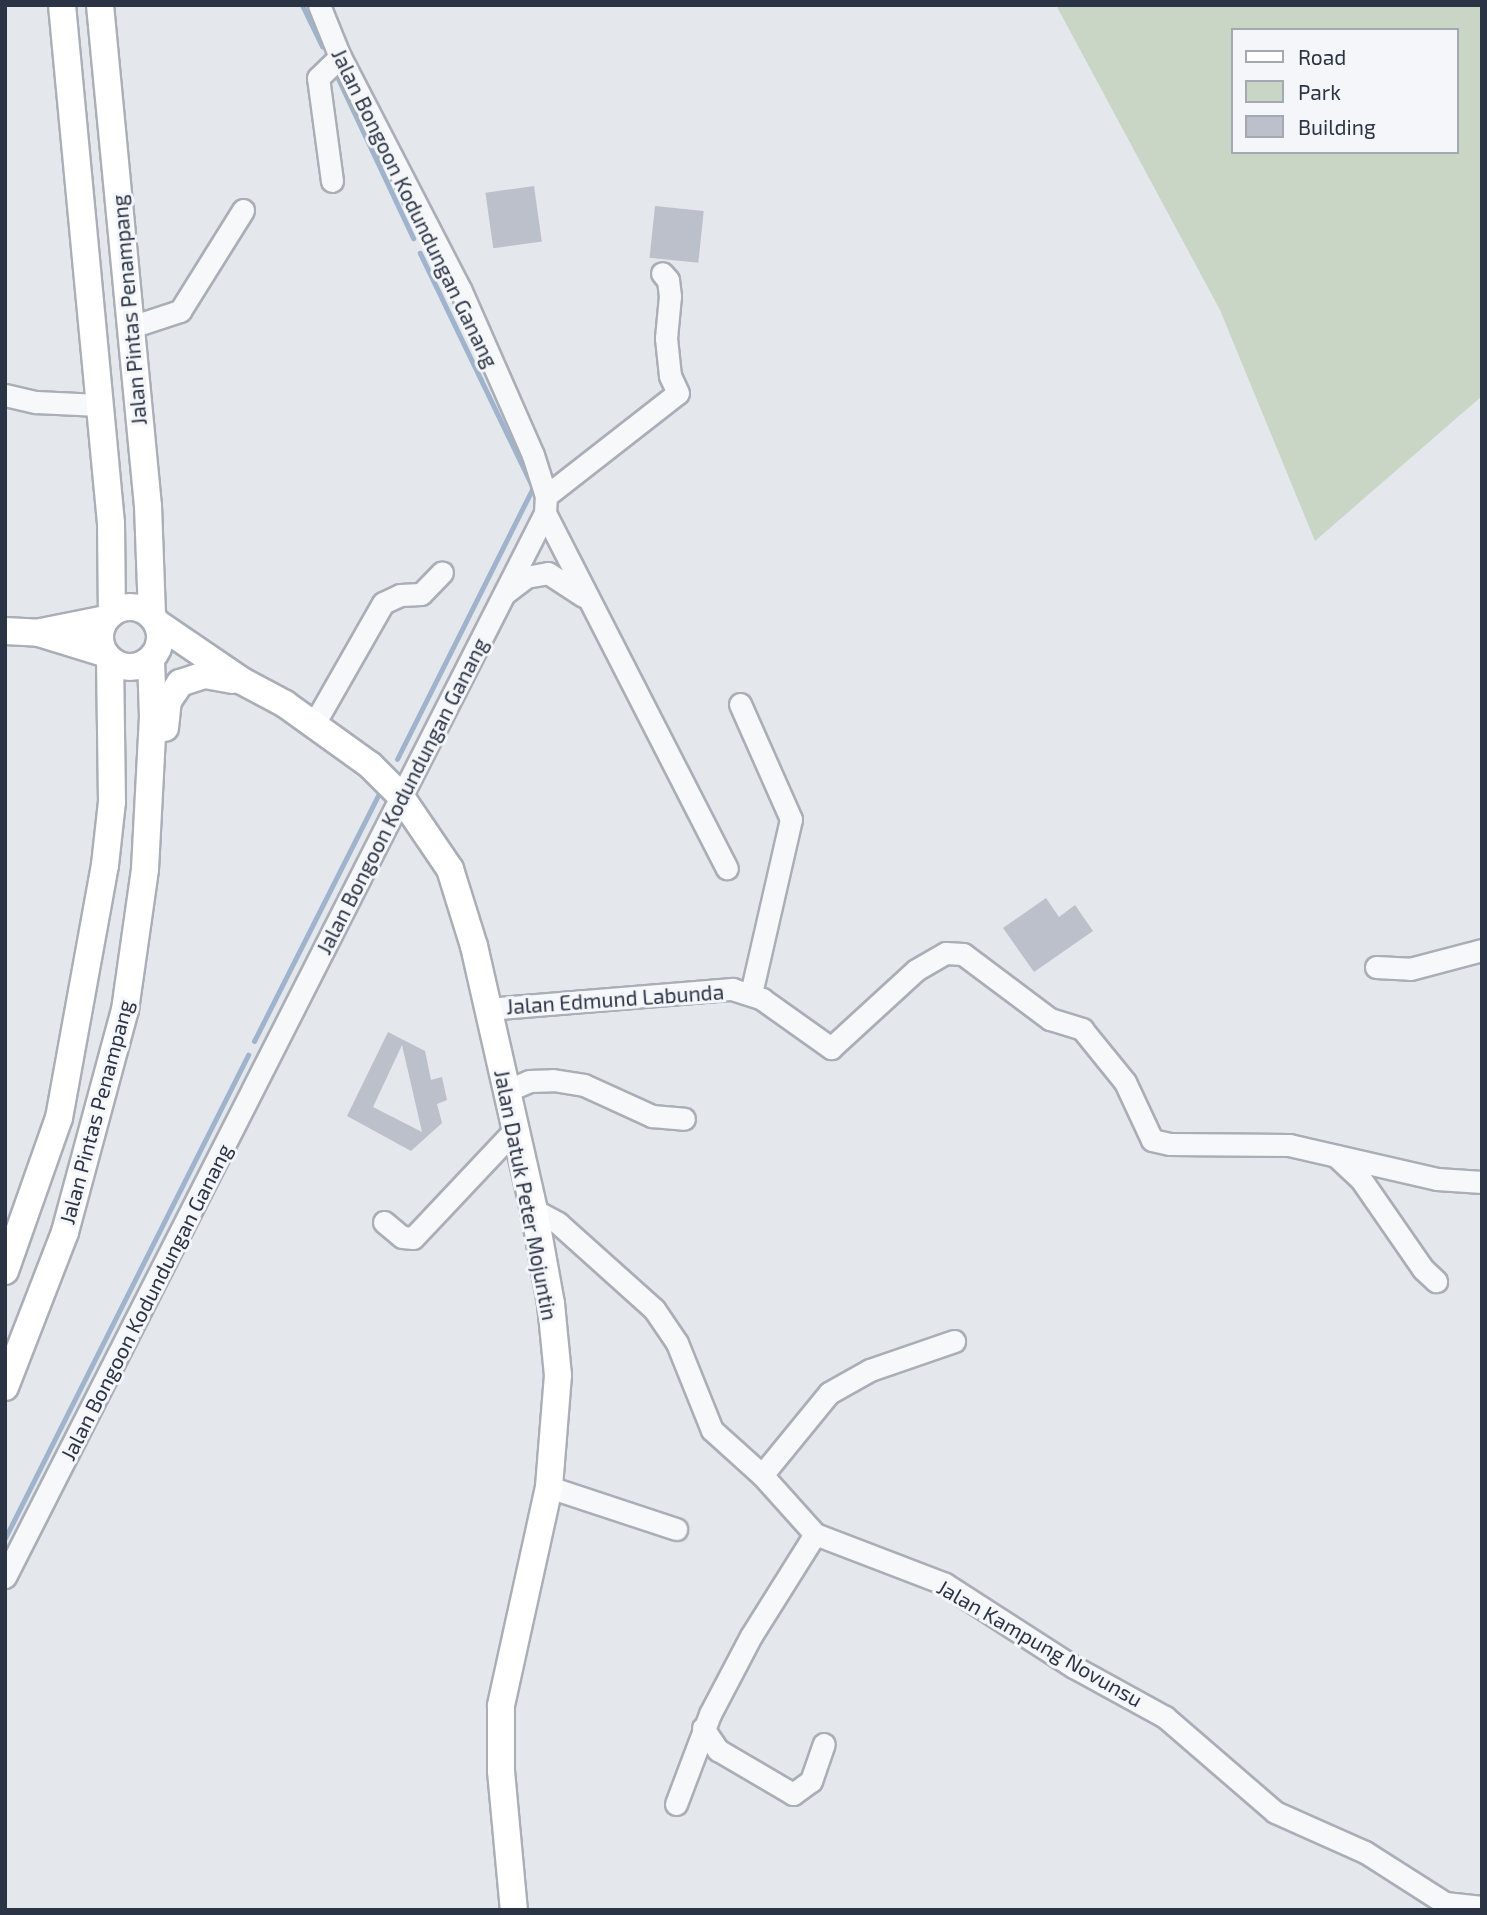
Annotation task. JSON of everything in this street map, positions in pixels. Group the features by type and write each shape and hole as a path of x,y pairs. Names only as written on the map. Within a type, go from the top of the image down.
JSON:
{"main road":[{"name":"Jalan Pintas Penampang","path":"62,5 111,523 109,616"},
{"name":"Jalan Pintas Penampang","path":"100,5 148,506 154,619"},
{"path":"5,631 39,633 107,656 126,668 150,660 161,640 154,619 137,607 39,633"},
{"path":"107,656 100,636 109,616"},
{"name":"Jalan Datuk Peter Mojuntin","path":"154,619 242,681 314,724 370,765 399,794 450,869 487,1009 534,1210 551,1304 558,1375 549,1487 500,1706 501,1771 513,1910"},
{"name":"Jalan Pintas Penampang","path":"5,1271 59,1118 105,865 112,789 107,656"},
{"name":"Jalan Pintas Penampang","path":"5,1387 65,1233 125,1010 147,839 153,717 150,660"},
{"path":"147,839 156,815 166,712 175,688 191,677 242,681"}],"street":[{"name":"Jalan Bongoon Kodundungan Ganang","path":"5,1577 335,931 399,794 546,505 533,455 460,289 340,57 319,5"},
{"path":"332,181 318,78 340,57"},
{"path":"131,327 180,311 243,210"},
{"path":"662,273 668,280 670,296 666,338 670,376 678,393 546,505 587,599 727,868"},
{"path":"5,395 36,402 99,405"},
{"path":"314,724 383,603 400,595 421,594 442,572"},
{"path":"503,594 526,577 548,573 587,599"},
{"path":"740,704 791,819 751,993"},
{"path":"1376,967 1410,969 1482,950"},
{"name":"Jalan Edmund Labunda","path":"487,1009 732,989 751,993 831,1048 916,970 946,953 963,954 1050,1019 1082,1029 1125,1082 1152,1140 1170,1144 1270,1143 1437,1179 1482,1182"},
{"path":"506,1091 529,1081 553,1080 584,1085 652,1116 684,1119"},
{"path":"384,1222 402,1237 413,1238 514,1131"},
{"path":"1335,1156 1360,1178 1423,1269 1436,1280"},
{"name":"Jalan Kampung Novunsu","path":"534,1210 558,1223 667,1324 705,1419 723,1442 762,1475 815,1534 945,1584 1074,1667 1165,1717 1275,1812 1365,1852 1445,1903 1482,1907"},
{"path":"762,1475 791,1444 810,1410 829,1393 870,1370 954,1341"},
{"path":"549,1487 676,1529"},
{"path":"676,1804 703,1728 751,1636 815,1534"},
{"path":"703,1728 718,1750 793,1794 811,1781 824,1744"}],"green space":[{"path":"1056,5 1482,5 1482,396 1315,541 1220,310"}],"building":[{"path":"534,186 542,241 493,248 485,193"},
{"path":"655,206 704,211 698,263 650,258"},
{"path":"1046,898 1059,917 1075,905 1093,931 1034,972 1003,928"},
{"path":"388,1032 425,1051 431,1080 442,1077 447,1100 437,1104 442,1123 411,1151 347,1116","holes":["402,1045 422,1132 373,1107"]}],"waterway":[{"path":"302,5 322,46"},
{"path":"334,70 413,238"},
{"path":"397,759 533,488 420,253"},
{"path":"254,1041 380,792"},
{"path":"5,1538 248,1055"}]}
